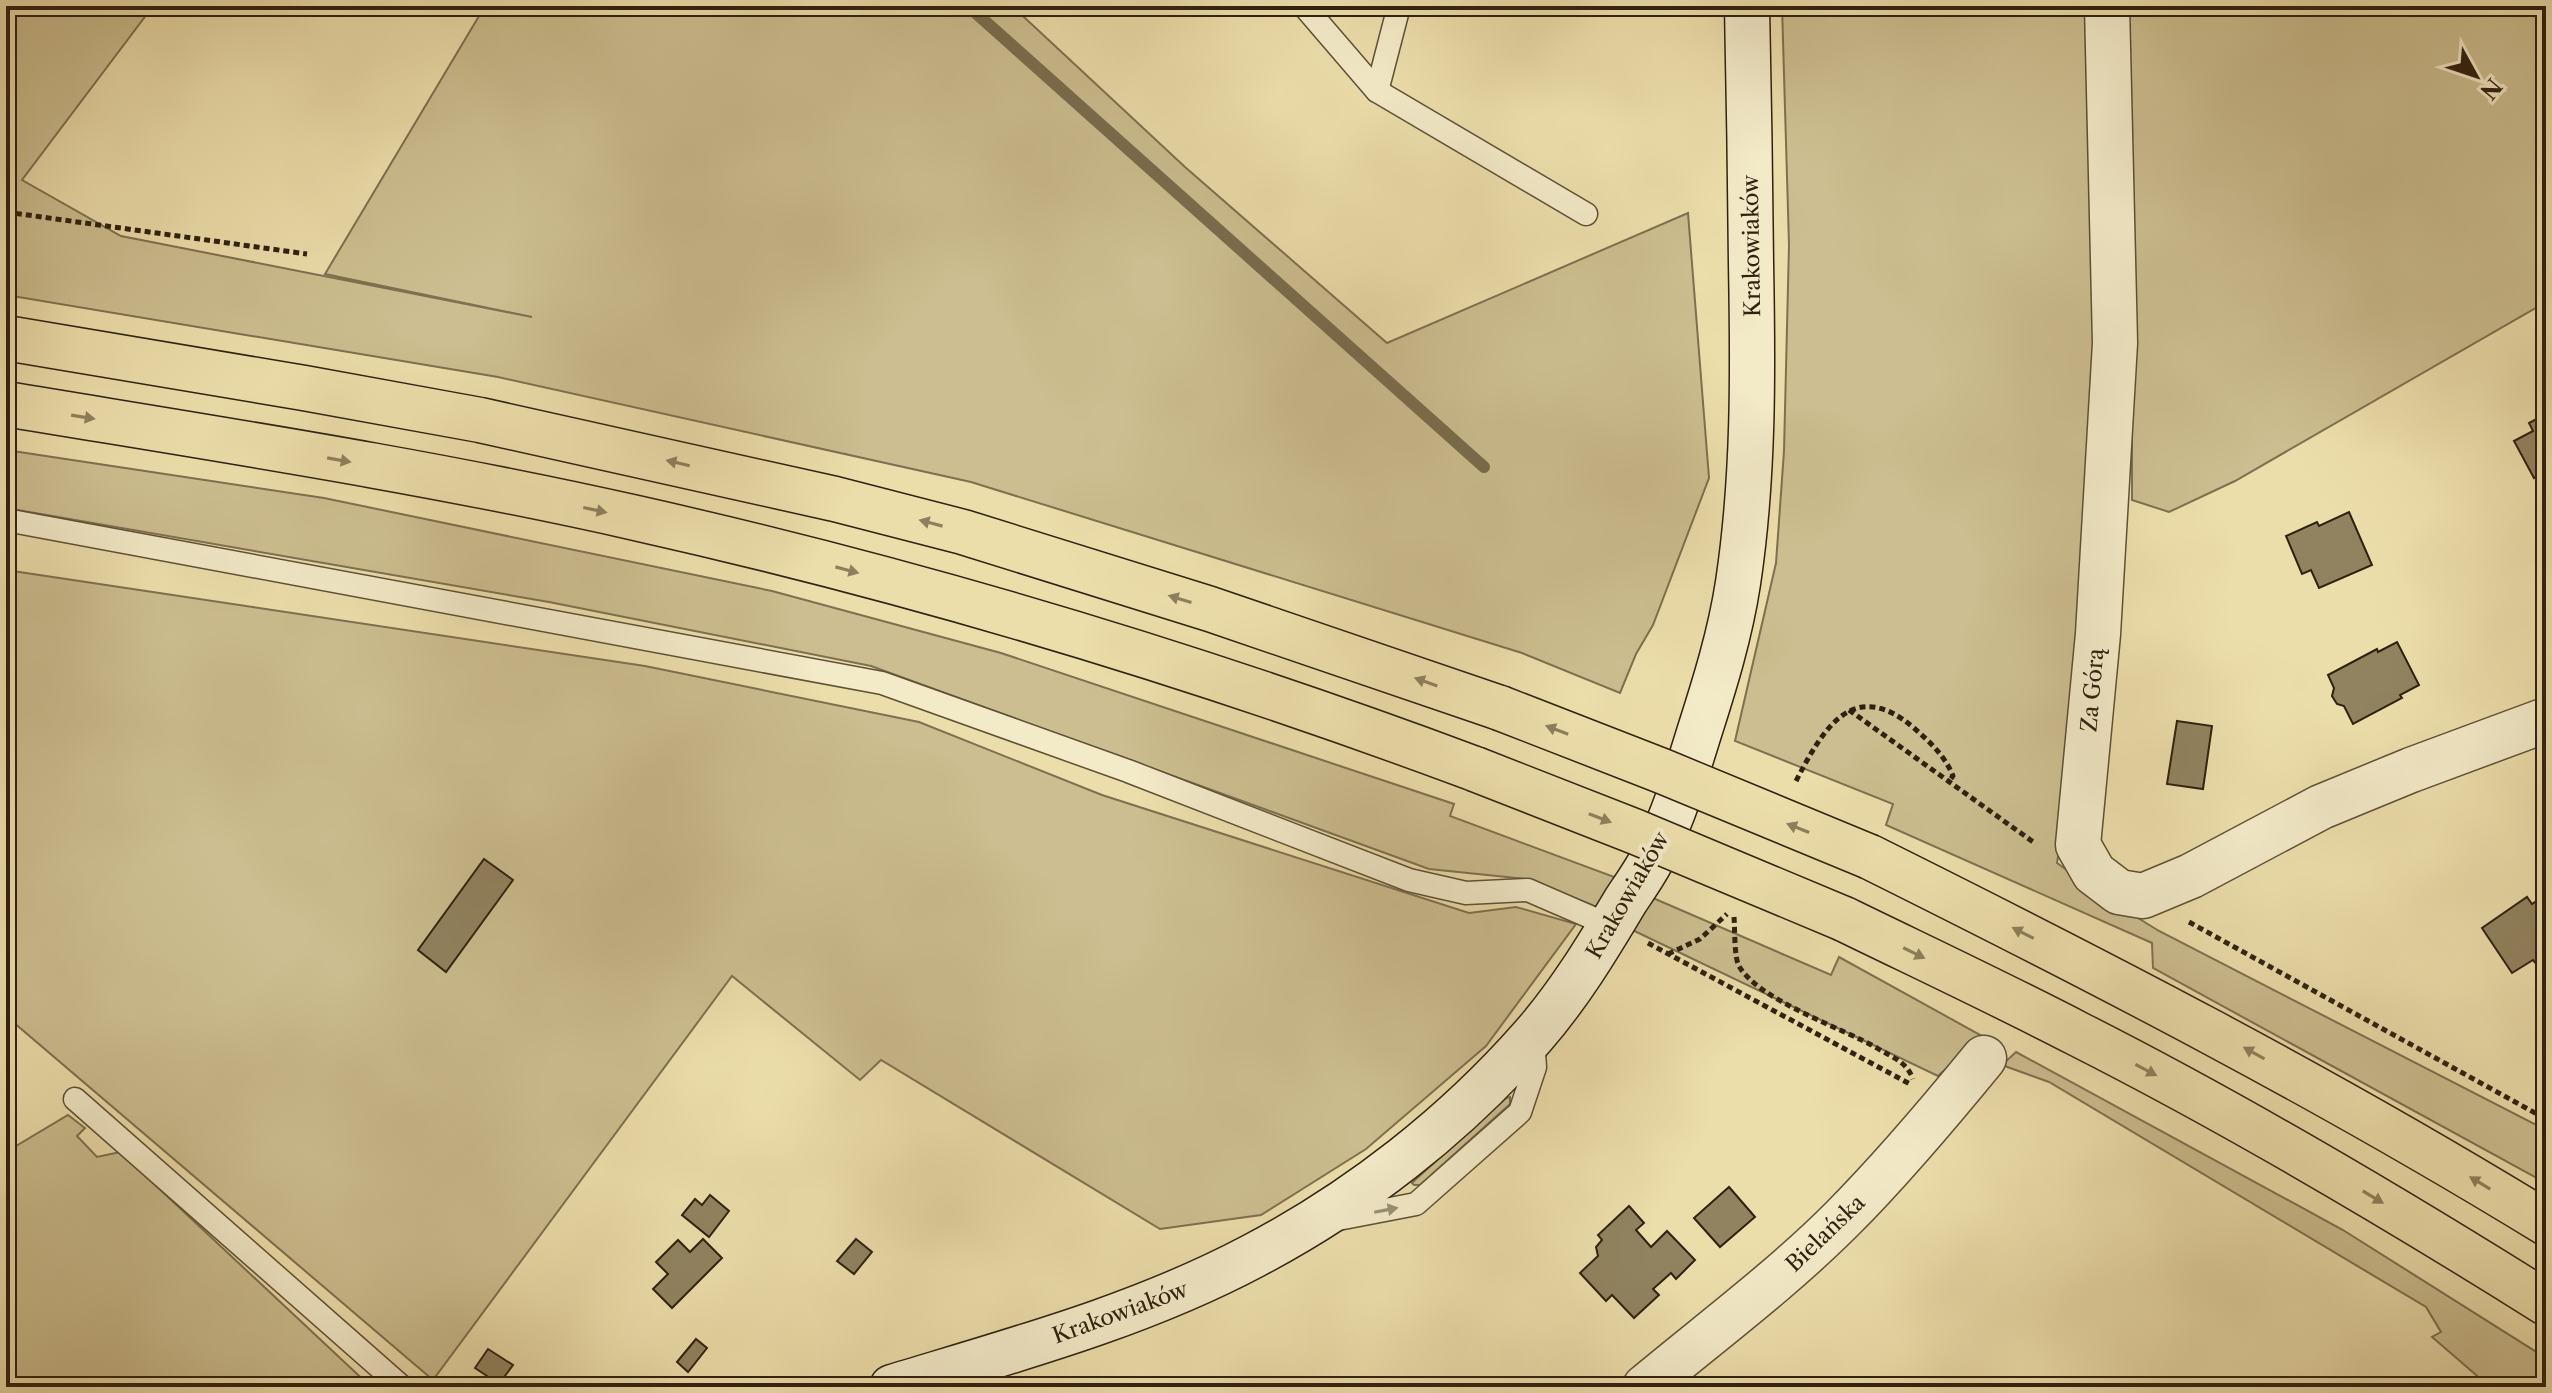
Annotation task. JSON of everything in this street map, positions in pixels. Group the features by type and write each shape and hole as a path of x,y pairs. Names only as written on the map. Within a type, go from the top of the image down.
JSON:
{"highway":[{"path":"6,338 480,420 835,499 963,532 1095,572 1358,658 1500,708 1870,857 2094,968 2238,1044 2546,1223"},
{"path":"6,404 469,483 636,518 836,566 1018,617 1356,724 1636,832 1844,919 2079,1034 2211,1105 2374,1198 2546,1303"}],"street":[{"name":"Krakowiaków","path":"892,1387 1139,1308 1251,1257 1310,1224 1363,1189 1467,1103 1533,1035 1570,987 1626,933 1653,857 1677,806 1715,688 1738,581 1752,413 1747,6"},
{"name":"Za Górą","path":"2078,845 2098,634 2115,343 2107,6"},
{"path":"2078,845 2094,873 2119,892 2143,896 2191,876 2321,807 2546,720"},
{"name":"Bielańska","path":"1645,1387 1773,1283 1841,1220 1945,1106 1984,1058"}],"lane":[{"path":"1304,6 1377,91 1586,214"},
{"path":"1377,91 1399,6"},
{"path":"6,520 882,683 1128,771 1409,880 1466,893 1528,890 1626,933"},
{"path":"75,1099 402,1387"}],"path":[{"path":"6,212 307,254"},
{"path":"1949,781 1953,776 1947,763 1904,720 1884,709 1867,705 1848,710 2042,848 2078,845"},
{"path":"2143,896 2546,1119"},
{"path":"1626,933 1917,1087 1908,1066 1856,1036 1775,997 1750,980 1737,964 1733,908 1700,939 1668,954"}],"shaded area":[{"path":"6,6 153,6 22,180 121,236 532,317 325,274 485,6 1012,6 1185,167 1387,343 1688,213 1709,478 1653,625 1636,654 1620,693 1522,653 971,482 498,377 6,295"},
{"path":"1782,6 2092,6 2096,362 2063,826 2057,863 2159,931 2546,1130 2546,1183 2153,968 2152,943 1886,825 1893,804 1735,741 1776,563 1784,451 1789,245"},
{"path":"2126,6 2546,6 2546,302 2235,481 2169,512 2132,500"},
{"path":"6,450 324,498 772,591 1001,653 1454,804 1450,816 1617,878 1604,910 1527,879 1429,869 871,666 549,602 6,508"},
{"path":"6,570 645,666 919,722 1102,795 1469,913 1516,907 1576,924 1486,1046 1366,1149 1261,1215 1160,1229 881,1060 860,1080 732,976 433,1380 6,1016"},
{"path":"1646,895 1831,975 1839,957 1982,1036 1938,1076 1624,926"},
{"path":"2016,1052 2343,1230 2546,1358 2546,1387 2490,1387 2432,1337 2441,1332 2426,1307 2049,1082 2002,1065"},
{"path":"1510,1097 1510,1104 1420,1185 1412,1183 1506,1098"},
{"path":"68,1115 85,1128 77,1136 97,1157 120,1152 371,1387 6,1387 6,1152"}],"building":[{"path":"2546,414 2546,471 2534,478 2514,441 2533,431 2529,423"},
{"path":"2349,512 2372,565 2319,588 2311,570 2302,574 2286,536 2317,522 2319,526"},
{"path":"2397,642 2419,685 2400,695 2402,698 2353,724 2344,706 2337,704 2332,696 2334,688 2328,675"},
{"path":"2177,721 2212,726 2203,789 2167,784"},
{"path":"484,859 513,880 446,972 418,950"},
{"path":"2539,890 2546,901 2546,961 2538,966 2533,960 2512,973 2482,928 2527,897 2532,904 2542,897"},
{"path":"1729,1187 1755,1217 1720,1247 1694,1218"},
{"path":"710,1195 729,1211 709,1237 682,1215 695,1199 702,1205"},
{"path":"1629,1206 1644,1223 1636,1230 1651,1247 1667,1231 1695,1260 1676,1279 1671,1273 1653,1289 1659,1295 1634,1318 1612,1295 1606,1301 1580,1273 1598,1256 1596,1247 1602,1240 1598,1235"},
{"path":"703,1239 722,1258 672,1308 653,1289 668,1274 656,1262 678,1240 690,1252"},
{"path":"856,1239 872,1252 854,1274 837,1261"},
{"path":"696,1339 707,1348 688,1372 677,1362"},
{"path":"488,1349 513,1365 499,1384 475,1368"}],"waterway":[{"path":"968,6 1484,467"}]}
